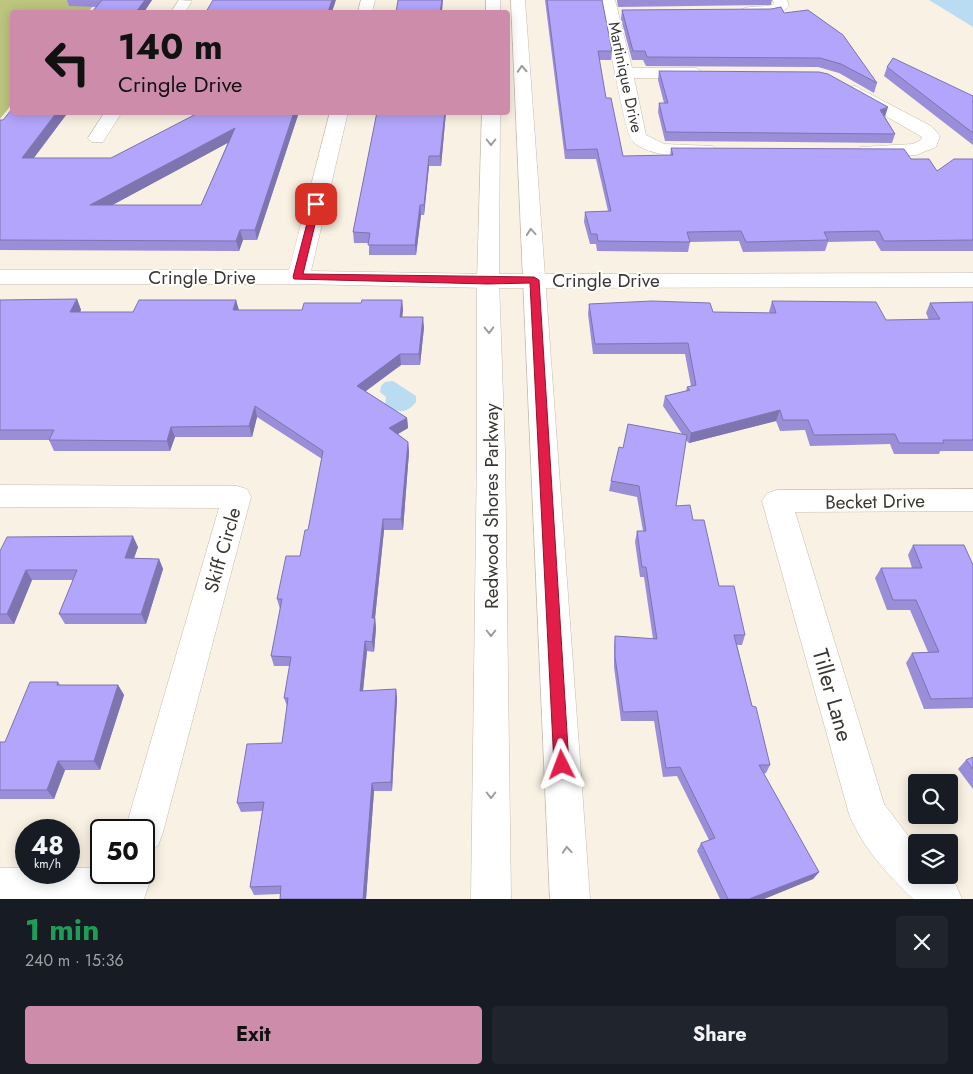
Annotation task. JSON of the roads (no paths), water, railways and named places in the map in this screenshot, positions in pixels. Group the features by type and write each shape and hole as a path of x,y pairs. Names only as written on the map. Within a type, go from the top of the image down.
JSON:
{"street":[{"path":"518,0 570,899"},
{"path":"736,12 772,11 780,8 780,0"},
{"name":"Martinique Drive","path":"614,8 636,134 644,143 653,147 672,150 720,150"},
{"path":"625,73 713,73"},
{"path":"838,82 916,125 931,136 928,143 916,149 854,151"},
{"path":"97,138 112,115"},
{"path":"298,277 338,115"},
{"name":"Redwood Shores Parkway","path":"491,899 491,452 488,281 492,115"},
{"name":"Cringle Drive","path":"0,277 298,277 488,281 973,280"},
{"name":"Skiff Circle","path":"0,496 237,497 148,819"},
{"name":"Becket Drive","path":"777,502 973,500"},
{"name":"Tiller Lane","path":"777,502 868,814 908,866"},
{"path":"0,888 128,888 129,884"},
{"name":"Tiller Lane","path":"926,884 942,899"}],"water":[{"path":"929,0 973,0 973,27"},
{"path":"393,381 416,396 416,402 409,409 398,411 385,406 386,397 380,392 381,386 385,382"}]}
